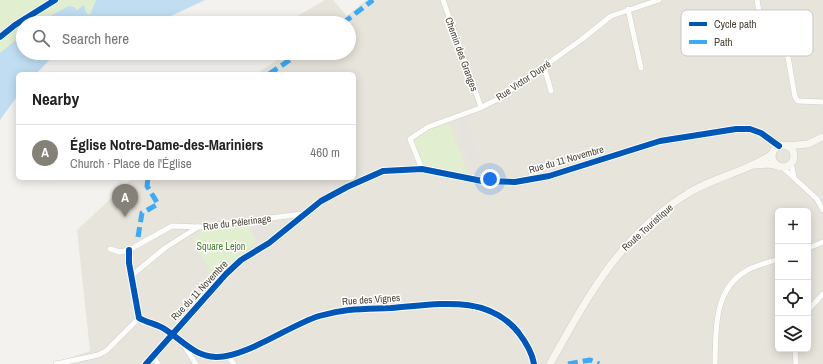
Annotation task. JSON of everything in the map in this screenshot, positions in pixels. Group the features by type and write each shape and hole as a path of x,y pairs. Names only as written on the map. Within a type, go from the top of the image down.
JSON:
{"street":[{"path":"29,16 55,0"},
{"name":"Chemin des Granges","path":"443,0 482,107"},
{"name":"Rue Victor Dupré","path":"422,169 410,139 428,127 482,107 498,99 611,16 628,9 659,0"},
{"path":"757,0 759,10"},
{"path":"628,9 640,68"},
{"path":"0,38 16,24"},
{"path":"787,56 795,97 798,101 823,102"},
{"path":"544,66 551,91"},
{"name":"Rue du 11 Novembre","path":"146,364 171,334 226,274 241,260 269,243 302,214 321,201 347,187 383,172 422,169 482,181 515,182 549,176 660,141 736,129 750,129 760,133 779,146"},
{"path":"760,133 772,153 773,161 794,177 817,199 823,210"},
{"path":"772,153 779,146 808,144 823,137"},
{"path":"780,166 792,162 808,144"},
{"path":"787,146 794,154 792,162 794,177"},
{"name":"Route Touristique","path":"550,364 592,289 617,255 636,234 661,212 687,194 715,179 749,166 772,153"},
{"name":"Route Touristique","path":"749,166 769,164 780,166"},
{"name":"Rue du Pélerinage","path":"129,250 172,226 200,227 302,214"},
{"path":"131,276 165,248 200,227"},
{"path":"811,247 823,242"},
{"path":"56,364 98,355 106,351 139,318 131,276 129,250 120,252 110,249"},
{"path":"715,364 718,314 720,302 727,288 746,271 775,260"},
{"path":"811,307 823,294"},
{"name":"Rue des Vignes","path":"139,318 166,330 183,345 203,354 216,357 227,355 262,342 317,316 341,310 443,302 463,304 500,315 511,324 523,338 535,363"},
{"path":"183,345 196,364"},
{"path":"795,352 796,364"},
{"path":"227,355 234,364"},
{"path":"153,357 158,364"}],"shaded area":[{"path":"325,0 333,0 347,16 297,16"},
{"path":"366,0 823,0 823,364 52,364 90,351 77,230 131,180 356,180 356,72 259,72 277,60 356,60 356,16 347,16"},
{"path":"466,120 484,168 478,174 473,174 471,169 475,170 473,161 468,160 459,134 463,135 460,125"},
{"path":"260,221 267,235 257,242 248,222"}],"green space":[{"path":"0,0 96,0 90,15 68,6 50,16 16,16 16,40 0,53"},
{"path":"448,121 468,174 423,165 414,140 429,129"},
{"name":"Square Lejon","path":"248,222 257,242 213,278 193,238 202,233 201,230"}],"water":[{"path":"96,0 205,0 171,16 50,16 68,6 74,7 77,10 84,5 86,13 90,15"},
{"path":"16,40 16,60 49,60 38,72 16,72 16,98 0,120 0,53"}],"marked path":[{"path":"352,16 373,0"},
{"path":"272,72 290,60"},
{"path":"138,237 142,213 158,204 147,186 148,180"},
{"path":"568,364 590,360 599,364"}],"cycle path":[{"path":"29,16 55,0"},
{"path":"0,37 16,24"},
{"path":"146,364 226,274 241,260 269,243 321,201 347,187 383,171 422,169 482,181 515,182 549,176 660,141 736,129 750,129 761,133 779,146"},
{"path":"129,250 129,263 139,318 163,328 195,351 208,356 228,356 240,352 254,347 307,320 338,312 355,309 459,304 475,306 491,311 505,320 523,339 530,351 534,364"}],"place":[{"name":"Église Notre-Dame-des-Mariniers","path":"125,217"}]}
